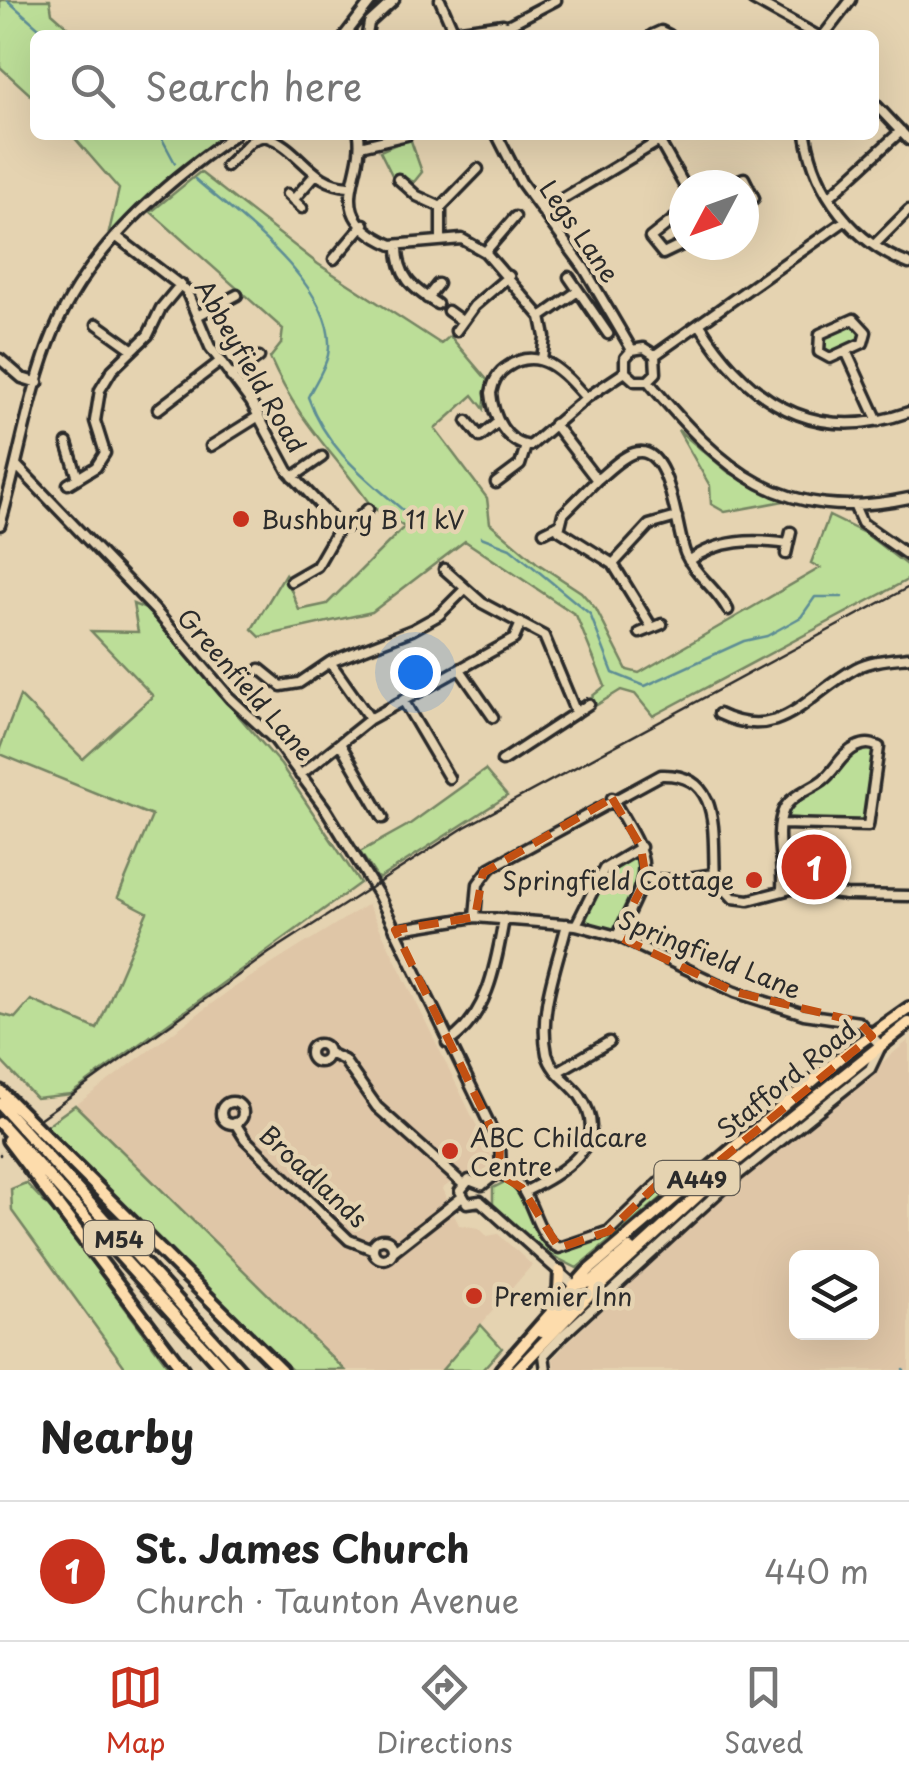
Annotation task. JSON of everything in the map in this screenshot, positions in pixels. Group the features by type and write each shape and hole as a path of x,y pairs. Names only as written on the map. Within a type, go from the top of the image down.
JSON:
{"highway":[{"name":"Stafford Road","path":"501,1370 574,1284 823,1074 909,1008"},
{"name":"Stafford Road","path":"517,1370 652,1237 759,1142 909,1020"},
{"path":"872,1036 885,1035 909,1020"},
{"path":"823,1074 868,1046 881,1046"},
{"path":"0,1091 281,1370"},
{"name":"M54","path":"0,1104 240,1370"},
{"name":"M54","path":"0,1126 184,1370"},
{"name":"M54","path":"0,1126 224,1370"},
{"path":"574,1284 591,1282 652,1237"},
{"path":"521,1347 556,1296 560,1271"},
{"path":"574,1284 592,1300"},
{"path":"521,1347 578,1298 592,1300"}],"street":[{"path":"349,30 372,0"},
{"path":"368,30 369,24 394,0"},
{"path":"753,0 807,30"},
{"path":"828,30 851,0"},
{"path":"496,30 553,1"},
{"path":"440,2 454,30"},
{"path":"471,30 504,24"},
{"path":"879,108 909,140"},
{"path":"829,198 901,132"},
{"path":"0,524 53,334 70,299 116,237 165,188 227,140"},
{"path":"226,166 238,159 252,140"},
{"path":"272,140 330,186 349,186"},
{"path":"359,140 349,186 352,206 364,224 386,242 398,246 441,237 462,239 485,252 541,317 545,337 542,358"},
{"path":"360,146 386,140"},
{"name":"Legs Lane","path":"499,140 542,211 590,278 632,350"},
{"path":"542,211 652,140"},
{"path":"659,140 676,170"},
{"path":"807,140 829,198 846,220 874,245 909,264"},
{"path":"441,237 441,207 468,174 478,169"},
{"path":"302,208 290,197 315,175"},
{"path":"405,188 412,179"},
{"path":"398,180 405,188 441,207"},
{"path":"874,245 909,210"},
{"path":"485,252 514,218"},
{"path":"655,355 846,220"},
{"path":"669,223 650,238 662,254 669,251"},
{"path":"334,259 364,224"},
{"path":"508,227 516,233"},
{"name":"Abbeyfield Road","path":"116,237 147,264 182,284 221,361 259,416 293,477 325,508 337,529"},
{"path":"398,246 400,272 438,304"},
{"path":"456,331 509,276"},
{"path":"569,278 608,334"},
{"path":"68,484 96,466 105,453 95,421 96,404 112,370 148,335 164,302 182,284"},
{"path":"427,298 438,284"},
{"path":"541,317 578,292"},
{"path":"198,316 237,295"},
{"path":"448,310 462,322"},
{"path":"854,319 864,327 866,336 863,343 846,351 825,356 816,339 854,319"},
{"path":"97,324 109,325 132,349"},
{"path":"700,325 740,379 781,408 826,422 878,421 909,412"},
{"path":"644,348 655,355 656,373 648,381 635,381 625,372 625,358 632,350 644,348"},
{"path":"846,351 878,421"},
{"path":"231,376 259,357"},
{"path":"0,358 22,378 38,383"},
{"path":"524,446 498,422 491,393 495,379 522,359 542,358 567,375 586,398"},
{"path":"158,409 221,361"},
{"path":"496,483 520,465 524,446 625,372"},
{"path":"648,381 708,450 741,474 802,500 854,505 909,498"},
{"path":"84,402 96,404"},
{"path":"218,446 259,416"},
{"path":"467,421 480,436 498,422"},
{"path":"554,424 596,480"},
{"path":"67,443 78,478"},
{"path":"544,532 558,525 596,480 630,454 644,452 667,478 688,561 712,584 728,610"},
{"path":"293,477 316,458"},
{"name":"Greenfield Lane","path":"17,466 154,609 230,698 274,740 300,775 378,894 500,1146 499,1174"},
{"path":"505,476 512,485"},
{"path":"854,505 862,523 909,556"},
{"path":"293,576 317,566 337,529 349,526 368,509"},
{"path":"613,564 649,524 676,517"},
{"path":"558,525 566,538 613,564 651,626"},
{"path":"688,561 730,543 756,540 787,549 791,532"},
{"path":"444,568 464,590 544,636 576,712"},
{"path":"265,669 287,687 330,662 440,615 464,590"},
{"path":"300,775 370,719 514,639 522,623"},
{"path":"640,633 662,624"},
{"path":"719,714 741,724 776,723 860,666 909,657"},
{"path":"330,662 370,719"},
{"path":"460,671 493,716"},
{"path":"486,706 496,699"},
{"path":"403,700 449,778"},
{"path":"502,761 590,704"},
{"path":"781,824 868,826 879,747 870,743 846,754 831,773 789,802 781,824 782,888"},
{"path":"342,745 382,811"},
{"path":"442,768 452,761"},
{"path":"474,917 476,890 483,873 612,798 661,775 696,784 712,806 714,874 722,890 740,900 782,888 909,896"},
{"path":"612,798 641,847 646,878 617,936"},
{"path":"480,1200 482,1185 499,1174 507,1176 524,1192 567,1170 587,1144 586,1108 548,1057 544,1024 571,925 604,870 641,847"},
{"path":"646,878 677,880 714,874"},
{"name":"Springfield Lane","path":"394,930 474,917 571,925 617,936 735,992 804,1014 859,1022 881,1046"},
{"path":"447,1043 461,1034 479,1010 504,919"},
{"path":"557,1072 609,1042"},
{"path":"546,1370 544,1355 592,1300 870,1069 881,1046"},
{"path":"328,1054 344,1060 377,1107 462,1184 462,1198"},
{"name":"Broadlands","path":"236,1123 244,1139 348,1240 372,1249"},
{"name":"Stafford Road","path":"524,1192 549,1242 559,1248 609,1231 667,1175 690,1185"},
{"path":"462,1184 472,1180 482,1185"},
{"path":"462,1198 470,1204 480,1200"},
{"path":"392,1252 389,1242 380,1239 372,1249 379,1259 392,1252 462,1198"},
{"path":"480,1200 574,1284"},
{"name":"Broadlands","path":"389,1242 403,1244"}],"highlighted area":[{"path":"612,798 641,847 646,879 617,936 735,992 859,1022 872,1036 690,1185 669,1173 609,1231 559,1248 522,1188 499,1174 500,1146 395,930 475,917 483,873"}],"shaded area":[{"path":"368,904 493,1159 491,1169 458,1177 442,1189 459,1225 479,1228 487,1236 498,1234 532,1265 442,1370 345,1370 76,1105 230,990"},
{"path":"909,1040 909,1370 555,1370 553,1359 713,1203"}],"green space":[{"path":"0,0 50,0 52,13 71,30 30,30 30,94 0,67"},
{"path":"76,140 217,140 168,180 128,223 109,232 119,189"},
{"path":"411,140 422,172 414,182 398,175 394,179 380,151"},
{"path":"200,172 318,264 441,344 450,336 488,381 484,409 473,395 435,429 487,498 490,523 537,563 581,592 596,609 627,670 639,673 820,568 811,563 829,516 866,534 909,567 909,579 653,716 635,694 621,690 595,706 590,698 605,686 576,615 465,541 372,612 260,637 252,629 285,574 299,610 327,604 404,527 371,506 292,401 270,358 281,344 283,329 151,212"},
{"path":"853,322 863,333 857,342 828,354 822,352 819,340"},
{"path":"678,430 728,472 784,501 725,512 711,504 710,486"},
{"path":"133,604 146,609 281,765 360,883 71,1094 36,1098 0,1060 0,1014 15,1018 31,1000 97,1029 147,912 118,897 152,816 0,754 0,748 20,696 83,759 153,696 91,631 138,632"},
{"path":"856,750 875,751 866,823 786,817 791,803 831,779"},
{"path":"485,770 507,796 378,879 360,852 410,824"},
{"path":"639,851 643,879 616,931 579,921 611,865"},
{"path":"75,1105 345,1370 292,1370 264,1347 46,1126"},
{"path":"664,1180 677,1185 577,1268 549,1254 493,1204 493,1188 505,1182 523,1193 548,1248 556,1252 606,1236"},
{"path":"26,1183 58,1217 171,1370 127,1370 12,1211 11,1189"},
{"path":"481,1325 502,1348 482,1370 442,1370"}],"waterway":[{"path":"7,0 41,30"},
{"path":"163,140 175,163"},
{"path":"195,179 282,256 319,305 328,330 328,355 308,397 316,417 351,464 412,518"},
{"path":"481,537 510,548 590,614 613,673 645,686 744,641 767,636 801,617 815,597 842,597"}],"railway":[{"path":"39,1119 269,953 465,827 909,587"}],"place":[{"name":"Bushbury B 11 kV","path":"241,519"},
{"name":"St. James Church","path":"814,867"},
{"name":"Springfield Cottage","path":"754,880"},
{"name":"ABC Childcare Centre","path":"450,1151"},
{"name":"Premier Inn","path":"474,1296"}]}
